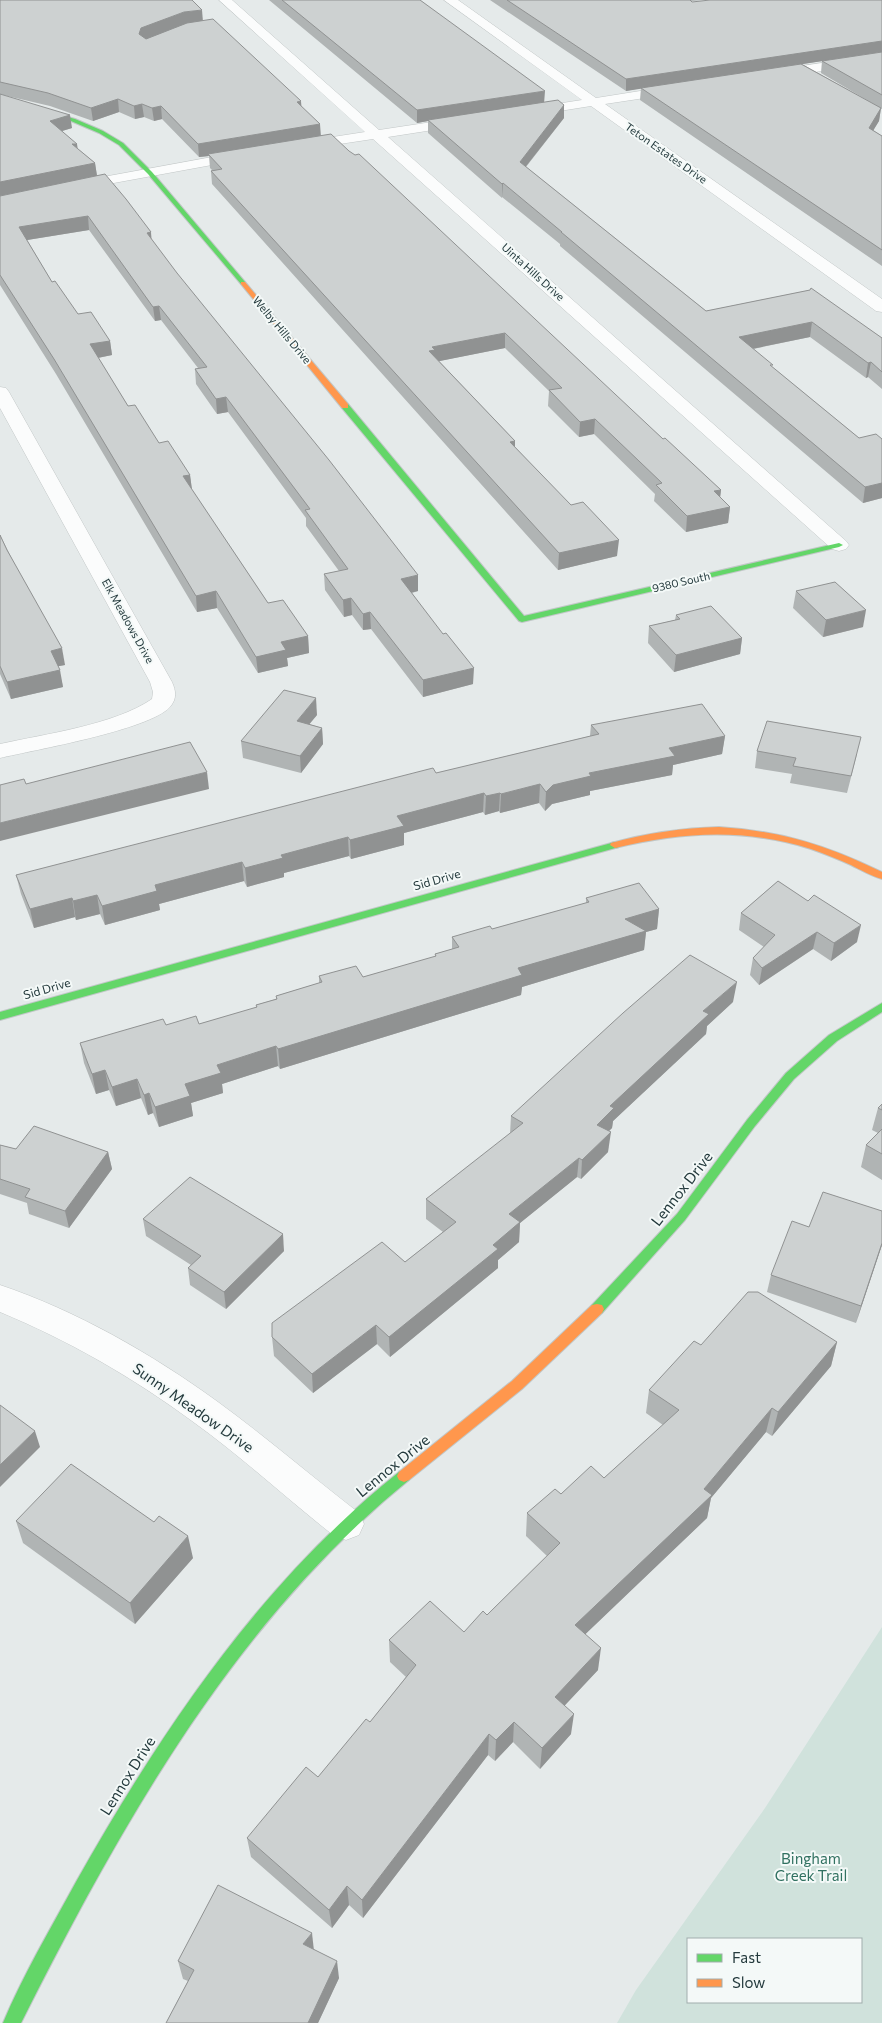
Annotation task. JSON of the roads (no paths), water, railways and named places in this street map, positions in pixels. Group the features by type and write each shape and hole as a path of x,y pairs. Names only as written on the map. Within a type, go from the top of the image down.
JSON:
{"street":[{"name":"Uinta Hills Drive","path":"225,0 839,544"},
{"name":"Teton Estates Drive","path":"450,0 882,306"},
{"path":"231,23 249,21"},
{"path":"764,76 882,58"},
{"path":"802,70 823,82"},
{"path":"518,113 696,86"},
{"name":"Welby Hills Drive","path":"0,100 56,115 94,128 115,139 150,172 522,620"},
{"path":"282,149 479,119"},
{"path":"0,203 150,172 256,153"},
{"name":"Elk Meadows Drive","path":"0,392 161,682 164,692 162,703 149,712 132,719 0,751"},
{"name":"9380 South","path":"522,620 839,544"},
{"name":"Sid Drive","path":"0,1016 668,832 723,829 780,836 836,852 882,876"},
{"name":"Lennox Drive","path":"12,2023 57,1929 127,1803 215,1674 250,1629 346,1524 486,1412 567,1340 652,1250 682,1215 748,1124 790,1075 831,1039 882,1007"},
{"name":"Sunny Meadow Drive","path":"0,1298 90,1340 161,1382 230,1430 346,1524"}],"park label":[{"name":"Bingham Creek Trail","path":"811,1868"}]}
